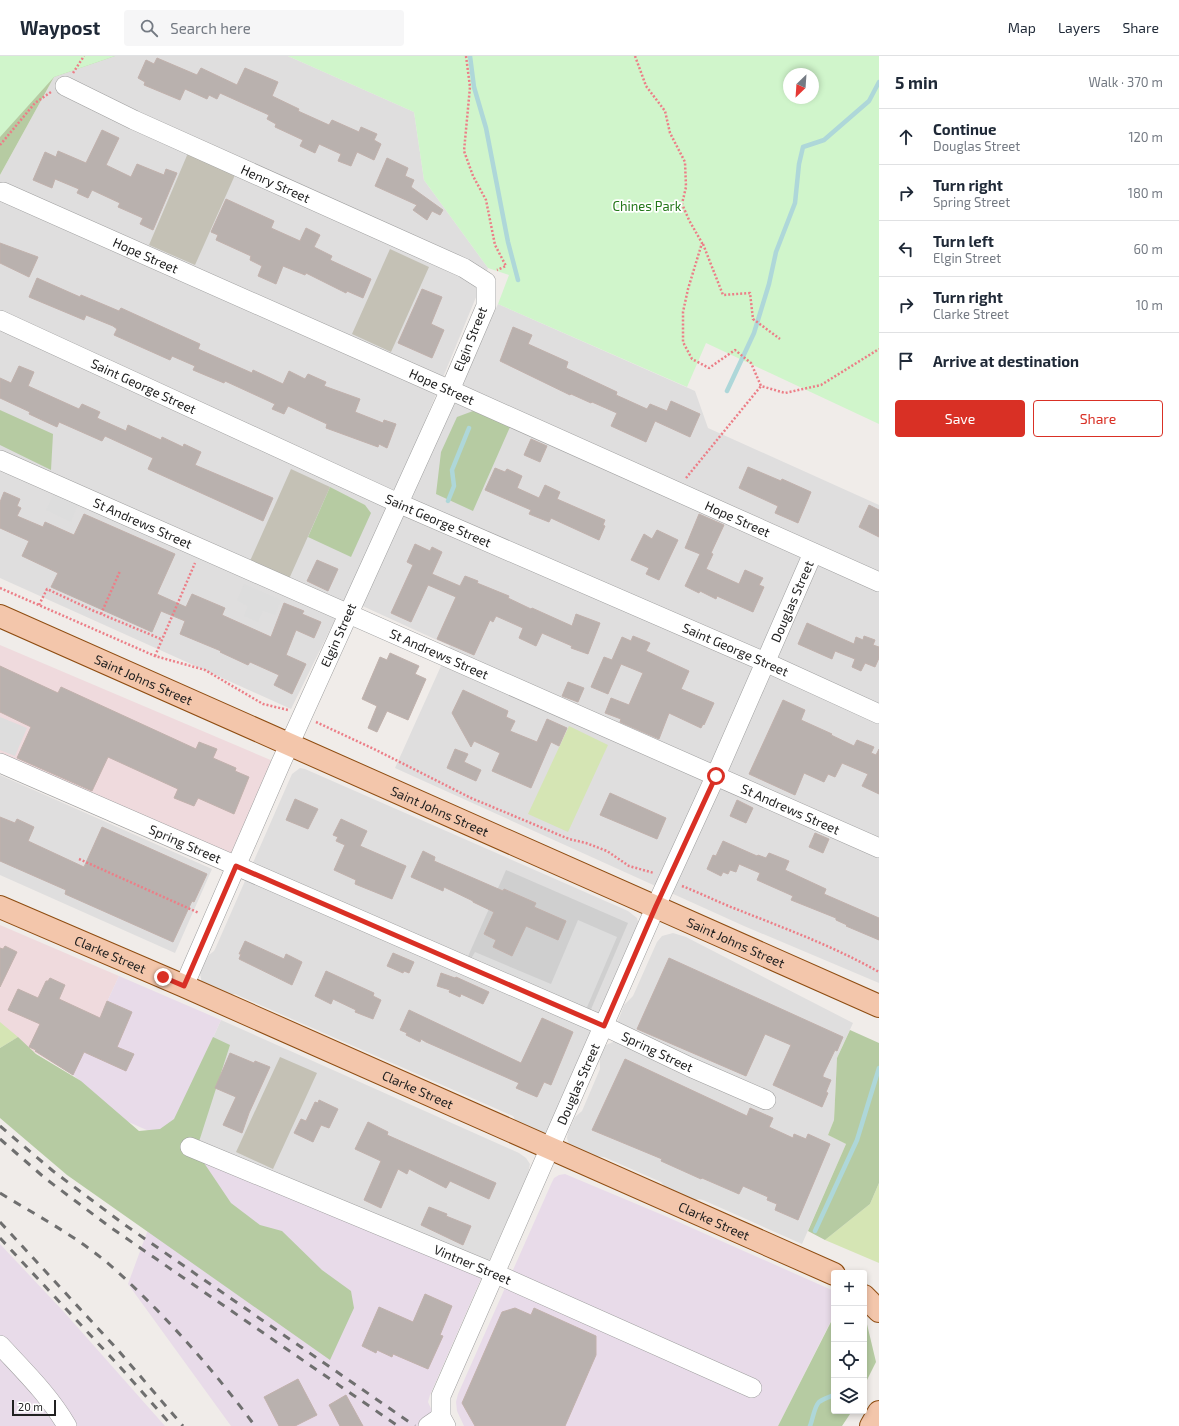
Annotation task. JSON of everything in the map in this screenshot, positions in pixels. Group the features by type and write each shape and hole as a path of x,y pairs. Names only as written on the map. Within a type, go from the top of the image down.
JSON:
{"main road":[{"name":"Saint Johns Street","path":"0,616 879,1006"},
{"name":"Clarke Street","path":"0,907 184,986 831,1273"},
{"path":"867,1289 879,1295"},
{"path":"867,1299 879,1311"},
{"path":"871,1426 879,1412"}],"street":[{"name":"Henry Street","path":"57,89 134,120 464,268 486,282"},
{"name":"Hope Street","path":"3,192 879,582"},
{"name":"Elgin Street","path":"184,986 348,614 450,390 486,306 486,282"},
{"name":"Saint George Street","path":"0,320 398,503 765,662 879,714"},
{"name":"St Andrews Street","path":"0,460 879,848"},
{"name":"Douglas Street","path":"439,1423 441,1396 656,906 716,776 813,553"},
{"name":"Spring Street","path":"0,763 604,1026 690,1067 766,1100"},
{"name":"Vintner Street","path":"190,1147 494,1273 752,1388"},
{"path":"0,1345 48,1396 67,1426"}],"path":[{"path":"466,56 470,87 464,151 473,176 486,200 495,246 506,266"},
{"path":"635,56 646,86 665,111 670,133 685,162 686,187 682,204 702,243 723,295 750,293 753,319 780,339"},
{"path":"0,145 35,103 57,89"},
{"path":"702,243 688,289 683,312 683,342 692,359 709,368 735,350 751,363 761,386"},
{"path":"761,386 785,393 821,385 879,349"},
{"path":"676,491 761,386"},
{"path":"155,656 161,639 192,570"},
{"path":"101,614 120,571"},
{"path":"0,588 155,656 205,670 264,704 294,712"},
{"path":"39,605 48,589 101,614 161,639"},
{"path":"322,725 376,750 471,798 569,839 586,842 607,851 628,866 657,875"},
{"path":"79,859 200,913"},
{"path":"682,885 804,936 862,962 879,972"}],"shaded area":[{"path":"115,56 288,56 414,112 424,180 488,268 386,516 291,709 0,578 0,175 54,77"},
{"path":"188,153 235,175 195,265 149,245"},
{"path":"390,249 429,267 391,352 352,334"},
{"path":"498,304 695,391 708,428 879,505 879,983 744,926 395,768 450,646 356,603"},
{"path":"291,469 330,487 289,579 250,561"},
{"path":"55,491 79,502 71,522 46,510"},
{"path":"244,584 281,600 275,615 263,611 258,622 244,616 248,606 237,601"},
{"path":"0,645 280,764 236,866 0,759"},
{"path":"0,717 27,728 15,756 0,750"},
{"path":"300,768 628,911 637,918 638,922 636,931 550,1131 540,1133 517,1123 513,1116 235,994 227,995 202,984 200,973 202,966 216,947 292,774"},
{"path":"0,775 212,869 175,953 0,875"},
{"path":"506,870 628,923 589,1014 466,961"},
{"path":"578,920 617,937 585,1012 469,962 475,952 551,984"},
{"path":"0,925 119,976 73,1075 0,1032"},
{"path":"673,933 686,937 853,1023 837,1058 834,1120 828,1135 846,1144 802,1244 703,1200 698,1199 695,1201 667,1190 661,1182 604,1157 594,1156 571,1146 568,1142 568,1132 575,1117 582,1111 600,1069 600,1058 603,1051 606,1045 613,1042 620,1027 618,1021 624,1005 633,996 657,942 662,936"},
{"path":"119,976 221,1020 167,1139 124,1120 73,1075"},
{"path":"221,1020 519,1153 526,1158 530,1164 528,1174 484,1272 167,1139"},
{"path":"280,1057 317,1073 273,1169 236,1152"},
{"path":"167,1139 484,1272 430,1395 428,1402 439,1426 231,1426 128,1284 171,1167"},
{"path":"565,1174 665,1216 831,1290 831,1321 778,1426 464,1426 457,1411 456,1402 458,1394 552,1182 554,1178"},
{"path":"0,1244 64,1312 165,1426 0,1426"}],"green space":[{"path":"0,56 115,56 54,77 0,175"},
{"path":"0,56 115,56 54,77 0,137"},
{"name":"Chines Park","path":"288,56 879,56 879,424 706,343 687,387 498,304 509,275 488,268 424,180 414,112"},
{"path":"0,410 53,434 51,470 0,445"},
{"path":"473,411 510,427 473,511 436,494 441,452 457,417"},
{"path":"330,487 365,505 371,513 351,557 308,537"},
{"path":"569,726 608,745 568,832 528,814"},
{"path":"0,1022 18,1037 0,1048"},
{"path":"850,1030 879,1043 879,1183 870,1204 825,1240 808,1231 846,1144 828,1135 834,1120 837,1058"},
{"path":"18,1037 36,1054 81,1081 139,1131 160,1129 174,1119 213,1037 230,1045 196,1151 231,1203 260,1225 282,1231 322,1270 351,1291 354,1308 330,1360 67,1175 0,1118 0,1048"},
{"path":"879,1183 879,1263 825,1240 870,1204"},
{"path":"831,1322 831,1414 850,1414 842,1426 778,1426"},
{"path":"867,1324 876,1362 867,1380"}],"building":[{"path":"157,58 197,75 201,68 237,85 245,68 278,82 272,96 299,109 298,111 329,125 332,120 359,132 361,127 377,134 374,140 381,144 374,160 357,152 351,166 338,161 341,154 319,144 315,153 300,146 303,140 275,127 276,124 267,119 269,115 220,93 217,99 209,95 207,99 185,89 180,100 144,85 145,82 138,78 146,60 154,64"},
{"path":"102,130 119,138 106,165 131,177 137,164 164,175 166,169 177,173 153,230 140,224 143,218 118,207 120,203 92,190 88,198 77,193 79,189 55,179 52,188 33,180 45,152 56,157 58,151 86,163"},
{"path":"387,158 408,168 405,176 414,180 411,187 443,210 440,215 432,211 427,220 413,210 417,205 375,186"},
{"path":"226,199 274,221 271,228 300,241 306,228 320,235 314,247 332,256 330,260 371,279 363,298 347,291 346,293 306,273 305,275 283,266 276,284 258,276 262,266 250,260 251,256 216,240 218,235 211,232"},
{"path":"0,243 38,257 29,277 0,263"},
{"path":"37,278 80,297 81,295 119,311 121,308 200,344 198,349 252,373 253,370 283,384 289,371 305,379 308,374 326,382 324,386 360,399 355,412 383,423 384,420 396,424 387,448 379,444 378,447 326,428 327,424 288,406 284,414 272,409 275,404 225,381 224,383 193,370 195,366 172,356 170,360 114,335 117,329 113,326 86,315 84,320 29,297"},
{"path":"422,289 442,297 431,324 444,330 432,358 398,343"},
{"path":"513,327 532,335 528,344 568,362 566,368 617,392 616,395 647,409 650,404 667,411 671,401 700,414 690,437 655,421 646,442 611,426 617,413 592,402 591,403 571,394 570,395 500,361"},
{"path":"19,366 34,372 28,386 79,409 82,404 100,412 97,418 126,431 128,425 161,440 162,437 183,447 184,444 201,452 195,465 273,498 263,521 148,469 153,458 105,436 102,441 59,422 57,427 0,398 0,378 11,383"},
{"path":"531,439 547,446 540,462 524,455"},
{"path":"748,467 781,481 782,479 811,492 798,523 775,513 778,506 739,488"},
{"path":"495,468 505,472 507,469 522,476 517,488 539,498 545,485 560,492 557,499 605,520 603,525 605,526 599,540 551,518 549,522 529,514 531,510 485,490"},
{"path":"4,492 20,499 17,506 21,508 17,516 43,527 45,522 74,535 84,514 175,554 157,594 186,607 192,594 225,608 222,615 271,637 284,603 304,611 302,614 321,622 314,638 296,630 286,655 306,664 292,694 274,685 279,675 250,662 248,665 220,652 221,651 180,634 185,621 161,611 152,632 51,587 58,573 22,556 29,541 0,528 0,502"},
{"path":"869,505 879,510 879,537 859,527"},
{"path":"699,514 724,525 711,553 713,554 706,569 739,584 745,570 763,578 759,585 764,587 753,612 717,596 716,599 685,586 700,554 685,548"},
{"path":"657,530 678,540 659,580 646,574 649,568 631,560 644,534 652,539"},
{"path":"415,544 430,551 432,547 442,552 432,574 460,586 465,576 478,581 477,583 509,596 508,598 531,609 532,608 572,626 576,614 600,623 588,654 571,648 572,646 542,633 536,646 519,638 523,628 496,616 493,622 490,620 474,655 437,639 456,597 428,585 411,622 391,613 413,565 407,562"},
{"path":"317,560 338,569 328,591 307,581"},
{"path":"807,623 854,644 856,637 863,640 864,636 875,640 873,645 879,647 879,658 875,667 865,663 861,671 852,667 855,659 835,651 832,659 798,644"},
{"path":"633,636 650,643 646,651 689,671 681,689 714,703 704,725 703,724 701,728 669,713 659,739 620,722 621,719 605,713 611,698 629,705 643,673 621,664 608,694 591,687 604,657 612,660 622,637 631,641"},
{"path":"390,653 419,666 415,674 426,679 408,720 387,711 377,732 368,728 377,706 362,699 380,657 387,660"},
{"path":"0,666 58,693 61,687 196,749 199,742 217,749 213,758 236,768 235,771 249,777 234,814 198,798 194,806 174,798 178,789 108,757 92,791 17,758 31,727 0,712"},
{"path":"568,682 584,688 578,702 562,696"},
{"path":"463,690 508,711 506,717 515,721 510,731 537,742 547,719 567,728 559,746 551,742 531,788 492,771 500,753 474,741 471,747 452,713"},
{"path":"783,700 805,710 801,720 854,746 857,740 874,747 871,753 876,755 879,749 879,794 862,786 868,774 842,763 835,777 828,774 824,782 804,773 795,795 749,774"},
{"path":"455,749 468,754 464,762 481,770 476,781 447,768"},
{"path":"610,793 666,818 657,839 600,815"},
{"path":"295,799 318,809 308,829 286,820"},
{"path":"737,800 753,808 746,823 730,816"},
{"path":"0,817 15,823 17,819 34,827 28,841 84,867 102,827 207,874 194,902 192,901 173,942 65,894 66,890 0,861"},
{"path":"341,819 367,831 360,846 406,866 392,899 355,884 356,880 334,870 345,845 336,841 338,837 333,835"},
{"path":"815,833 829,839 823,853 809,847"},
{"path":"723,841 757,856 766,858 769,853 789,861 785,870 826,889 824,894 879,918 879,940 846,926 847,925 836,920 836,918 791,900 793,896 757,880 760,873 739,864 736,872 730,870 728,874 723,872 721,876 707,869 713,855 716,856"},
{"path":"423,851 435,857 434,861 503,891 504,889 536,903 534,907 566,921 558,940 526,926 512,956 493,947 496,940 484,934 494,912 444,887 443,891 411,877"},
{"path":"245,941 284,959 286,954 302,962 292,985 239,959 241,954 239,954"},
{"path":"5,946 17,952 0,987 0,948 3,949"},
{"path":"393,953 414,962 409,973 404,971 403,973 387,966"},
{"path":"669,958 843,1037 837,1051 835,1050 823,1075 823,1077 831,1080 826,1092 828,1093 822,1107 773,1085 791,1045 765,1034 746,1076 637,1029"},
{"path":"326,971 374,993 373,996 381,1000 373,1019 355,1012 356,1010 333,999 331,1004 315,996"},
{"path":"441,973 455,978 456,977 489,992 483,1004 461,994 460,997 449,992 450,990 437,986"},
{"path":"50,978 65,985 59,999 100,1018 107,1001 132,1012 117,1047 134,1054 126,1071 84,1052 73,1075 35,1051 36,1050 29,1047 40,1024 8,1010 18,989 38,998 46,981"},
{"path":"409,1010 521,1063 542,1018 573,1032 551,1085 544,1082 537,1097 516,1088 519,1083 421,1039 420,1042 406,1035 407,1033 400,1030"},
{"path":"230,1053 254,1063 255,1061 270,1067 249,1113 242,1133 223,1125 236,1097 215,1088"},
{"path":"625,1059 747,1116 750,1108 773,1118 769,1127 793,1138 794,1134 806,1139 808,1134 830,1144 798,1220 775,1210 777,1204 767,1200 768,1197 743,1186 739,1194 702,1178 701,1179 661,1161 662,1159 592,1130"},
{"path":"319,1100 338,1109 329,1128 321,1125 313,1142 294,1133 301,1119 306,1121 315,1102 318,1103"},
{"path":"368,1122 388,1132 387,1135 496,1183 489,1199 450,1181 446,1188 409,1169 407,1174 398,1169 381,1208 364,1200 381,1161 355,1149"},
{"path":"429,1207 471,1226 463,1245 421,1225"},
{"path":"425,1294 452,1306 440,1335 443,1336 428,1369 393,1354 392,1357 377,1350 376,1353 362,1346 379,1307 413,1322"},
{"path":"515,1308 531,1315 534,1308 596,1336 596,1355 565,1426 475,1426 462,1403 502,1312"},
{"path":"298,1379 317,1415 295,1426 279,1426 264,1397"},
{"path":"346,1395 363,1426 340,1426 329,1405"}],"waterway":[{"path":"470,56 474,87 486,128 508,242 518,280"},
{"path":"727,391 754,333 769,284 776,252 795,203 799,164 803,147 824,140 869,101 879,82"},
{"path":"448,501 454,486 452,470 469,428"},
{"path":"815,1231 857,1140 879,1068"},
{"path":"810,1426 817,1404 831,1396"}],"railway":[{"path":"0,1126 53,1171 125,1225 415,1426"},
{"path":"0,1139 46,1179 110,1227 398,1426"},
{"path":"0,1193 54,1225 92,1251 137,1290 194,1351 255,1426"},
{"path":"0,1222 117,1349 183,1426"},
{"path":"0,1238 121,1368 172,1426"}],"route":[{"path":"163,977 184,986 236,866 604,1026 656,906 716,776"}]}
